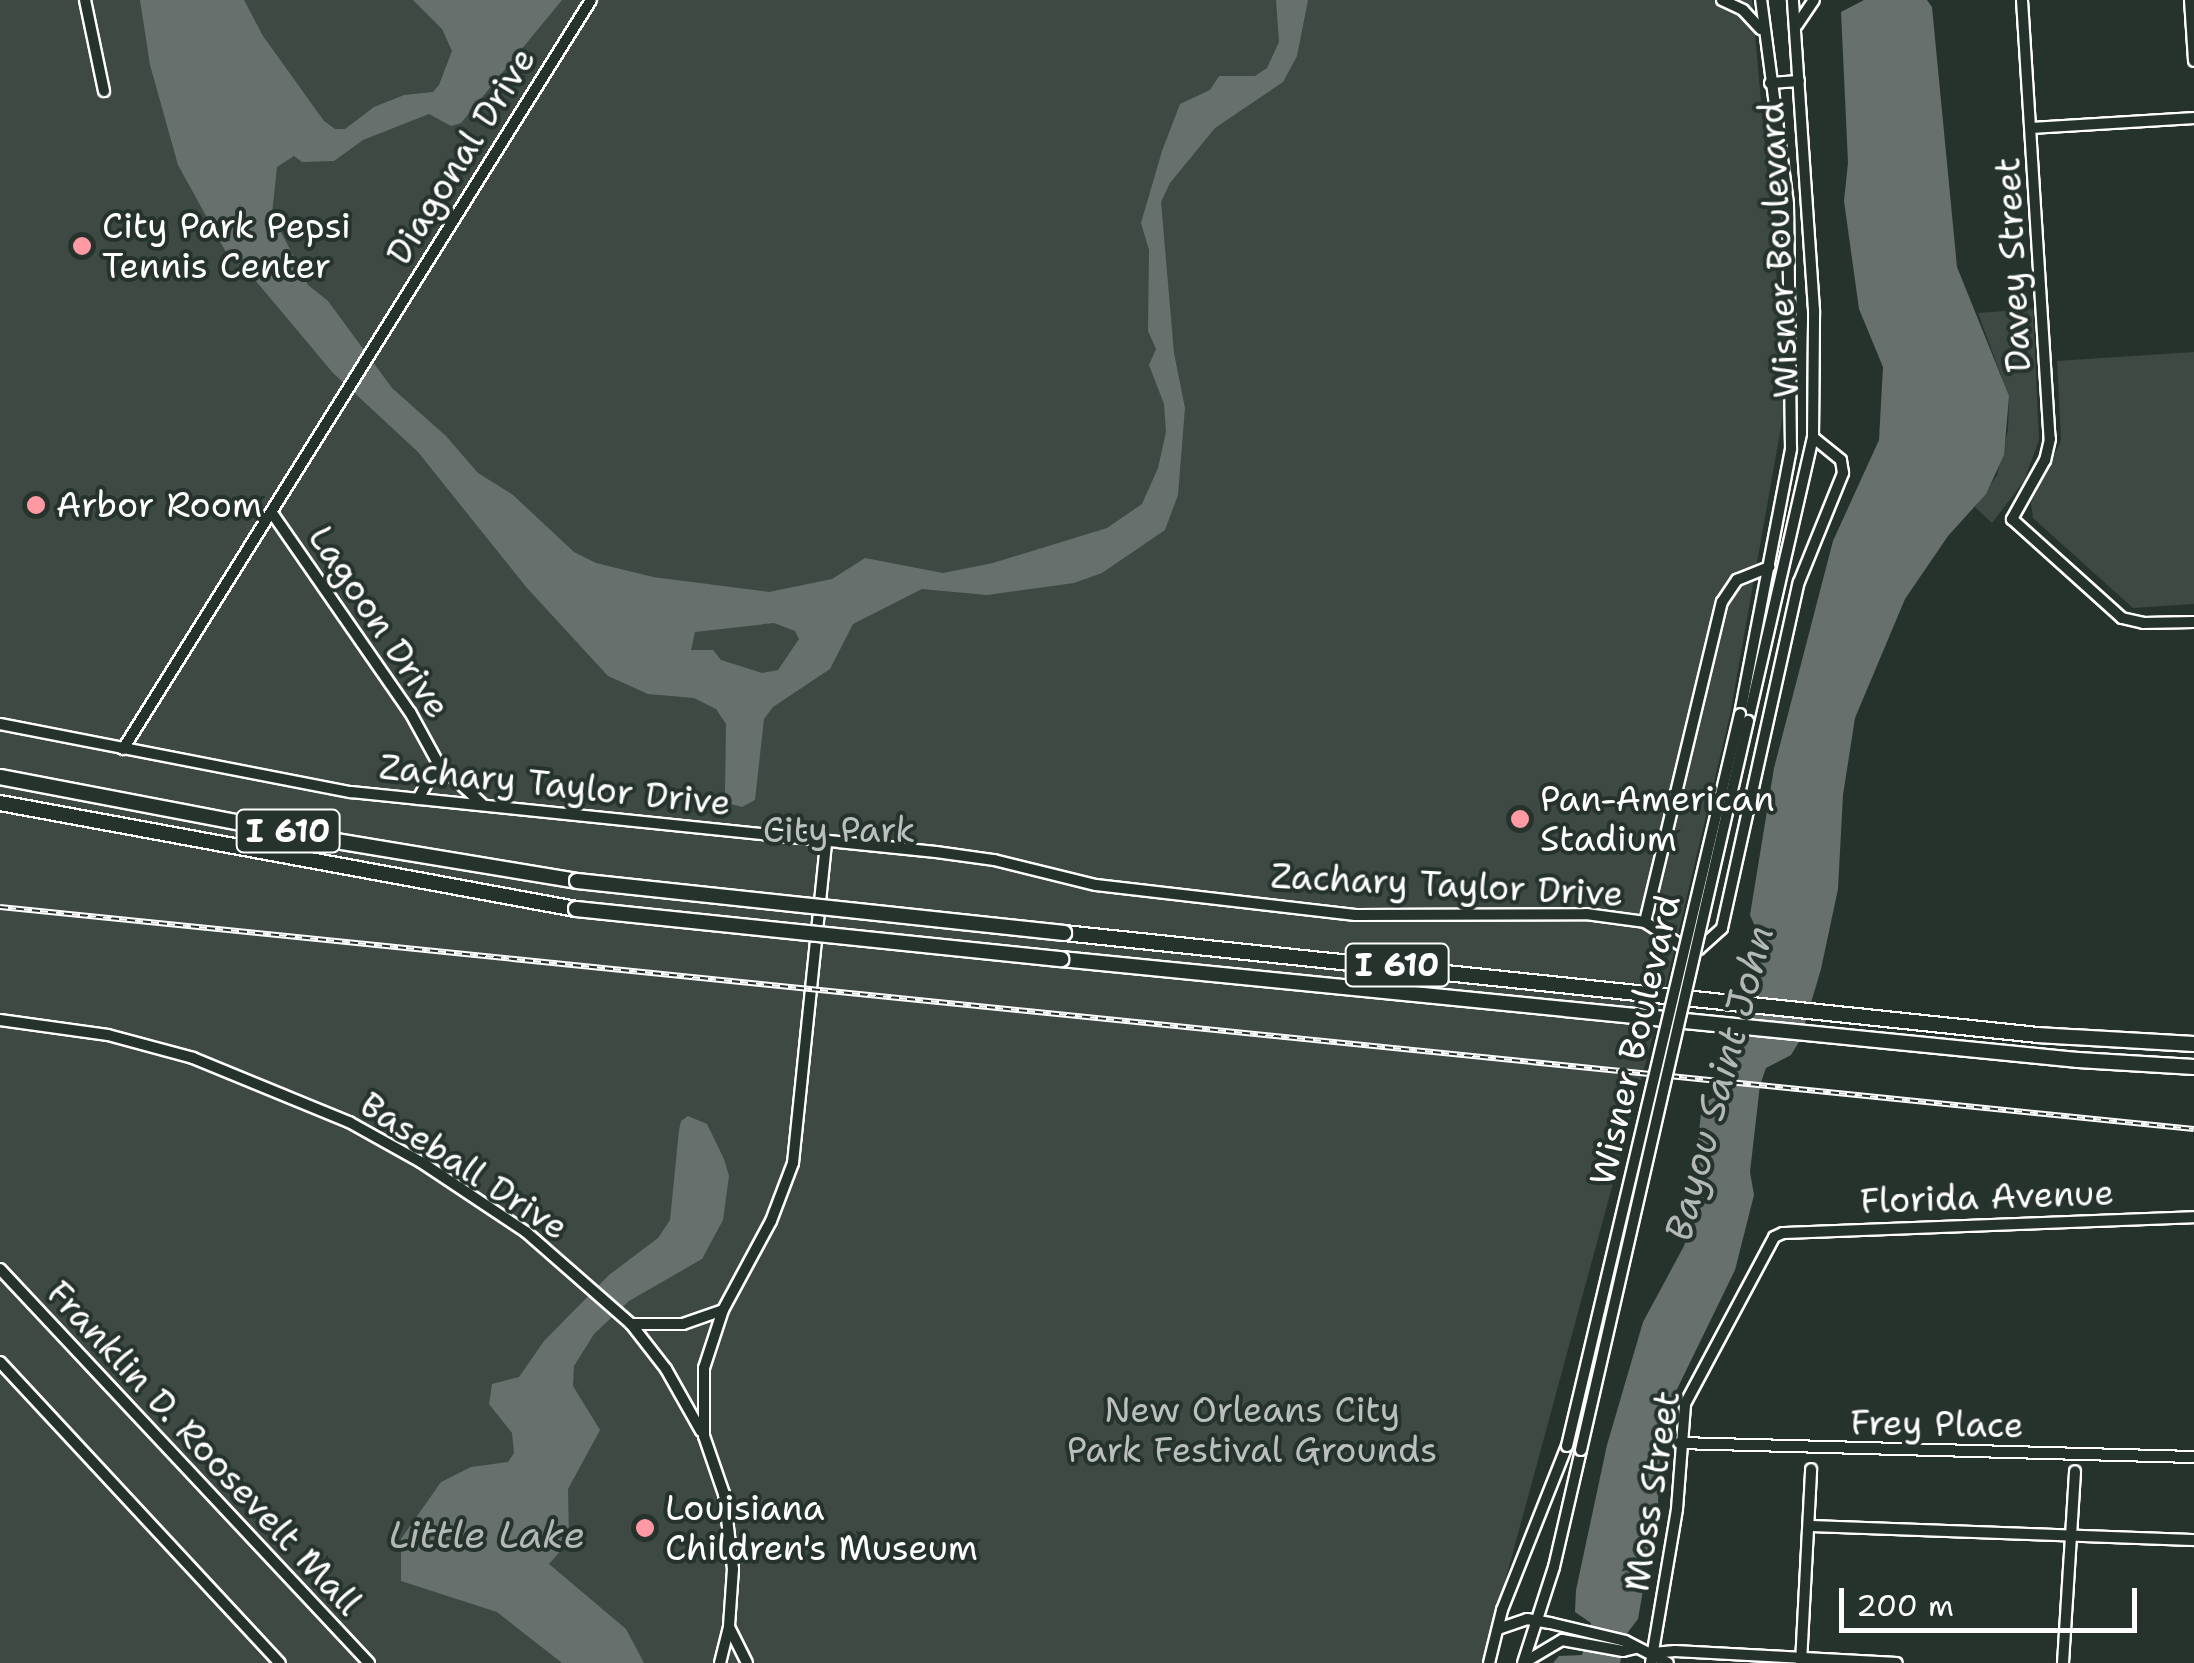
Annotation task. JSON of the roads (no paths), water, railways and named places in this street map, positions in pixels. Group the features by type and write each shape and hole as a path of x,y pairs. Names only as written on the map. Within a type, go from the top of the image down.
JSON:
{"highway":[{"name":"I 610","path":"0,778 577,881 2037,1035 2194,1044"},
{"name":"I 610","path":"0,804 576,910 1720,1026 2194,1066"}],"street":[{"path":"85,0 104,91"},
{"name":"Diagonal Drive","path":"124,749 591,0"},
{"path":"1722,0 1754,18 1764,34"},
{"name":"Wisner Boulevard","path":"1523,1663 1538,1621 1580,1450 1744,718 1791,449 1794,348 1788,204 1761,0"},
{"name":"Wisner Boulevard","path":"1491,1660 1498,1629 1567,1446 1809,464 1814,349 1793,0"},
{"path":"1794,31 1814,0"},
{"name":"Davey Street","path":"2022,0 2050,439 2045,460 2012,519 2122,618 2143,623 2194,622"},
{"path":"2190,0 2194,61"},
{"path":"1770,83 1799,82"},
{"path":"2032,128 2194,118"},
{"path":"1794,348 1814,349"},
{"path":"1809,464 1833,453 1813,437"},
{"name":"Zachary Taylor Drive","path":"0,724 351,792 994,860 1096,885 1356,915 1532,912 1645,922 1685,948 1698,949 1722,928 1799,582 1843,473 1841,460 1833,453"},
{"name":"Lagoon Drive","path":"272,513 410,712 438,763 482,804"},
{"path":"1737,580 1770,567"},
{"path":"1737,580 1750,583 1763,596"},
{"name":"Zachary Taylor Drive","path":"1645,922 1722,602 1737,580"},
{"name":"Lagoon Drive","path":"418,799 438,763"},
{"path":"720,1663 729,1626 730,1526 704,1436 704,1368 723,1310 771,1222 792,1163 826,841"},
{"name":"Baseball Drive","path":"0,1020 108,1034 193,1058 348,1122 471,1194 580,1276 627,1320 666,1368 704,1436"},
{"name":"Florida Avenue","path":"1783,1232 2194,1217"},
{"name":"Moss Street","path":"1652,1658 1678,1509 1679,1443 1691,1390 1768,1243 1783,1232"},
{"name":"Franklin D. Roosevelt Mall","path":"0,1269 369,1663"},
{"path":"627,1320 683,1324 723,1310"},
{"path":"0,1362 280,1663"},
{"name":"Frey Place","path":"1679,1443 2194,1457"},
{"path":"1801,1660 1811,1469"},
{"path":"2063,1663 2075,1471"},
{"path":"1809,1526 2194,1540"},
{"path":"1498,1629 1527,1619 1538,1621 1668,1663"},
{"path":"729,1626 747,1663"},
{"path":"1523,1663 1544,1646 1586,1638"},
{"path":"1652,1658 1896,1663"}],"water":[{"path":"140,0 244,0 263,36 324,121 335,129 345,129 374,107 404,95 433,92 439,85 452,51 442,29 413,0 562,0 461,123 451,126 429,114 363,140 334,161 302,162 294,156 277,167 272,214 308,285 328,301 392,388 446,436 478,473 513,495 574,552 596,563 653,577 769,592 832,579 865,558 943,573 993,563 1107,528 1142,504 1158,468 1166,432 1164,404 1149,365 1156,349 1148,331 1149,250 1141,223 1162,151 1180,104 1210,90 1219,76 1255,76 1267,68 1279,42 1276,0 1308,0 1297,56 1283,82 1215,128 1170,183 1161,202 1174,353 1185,408 1178,495 1165,530 1102,573 1074,583 987,595 922,589 853,624 830,669 773,707 764,719 755,800 742,807 731,804 725,794 726,724 716,709 694,698 648,694 608,676 527,588 418,452 333,373 245,268 227,254 178,165 150,65","holes":["774,623 795,631 799,639 778,670 762,673 721,660 713,650 691,650 695,632"]},
{"path":"1864,0 1927,0 1932,7 1957,267 2009,396 2004,455 1986,494 1948,536 1905,599 1855,718 1843,795 1838,889 1821,969 1800,1040 1791,1055 1766,1068 1760,1085 1750,1172 1754,1195 1735,1270 1661,1422 1658,1504 1638,1619 1628,1632 1620,1663 1553,1663 1559,1656 1582,1655 1591,1623 1575,1612 1576,1590 1607,1445 1643,1322 1684,1246 1700,1193 1697,1150 1702,1104 1731,1088 1740,1026 1764,947 1750,915 1774,768 1833,541 1879,440 1883,367 1859,309 1844,201 1848,163 1841,12"},
{"name":"Little Lake","path":"688,1116 707,1124 724,1159 729,1176 723,1220 702,1259 629,1301 594,1334 574,1366 573,1386 600,1430 568,1489 569,1541 549,1564 626,1629 644,1663 562,1663 497,1612 401,1581 401,1539 441,1482 471,1467 508,1462 514,1453 512,1433 489,1404 492,1384 519,1377 544,1341 609,1275 658,1238 670,1220 679,1130 681,1121"}],"railway":[{"path":"0,907 2194,1129"}],"place":[{"name":"City Park Pepsi Tennis Center","path":"82,246"},
{"name":"Arbor Room","path":"36,505"},
{"name":"Pan-American Stadium","path":"1520,819"},
{"name":"Louisiana Children's Museum","path":"645,1528"}],"park label":[{"name":"City Park","path":"839,830"},
{"name":"New Orleans City Park Festival Grounds","path":"1252,1430"}],"water label":[{"name":"Bayou Saint John","path":"1719,1083"}]}
